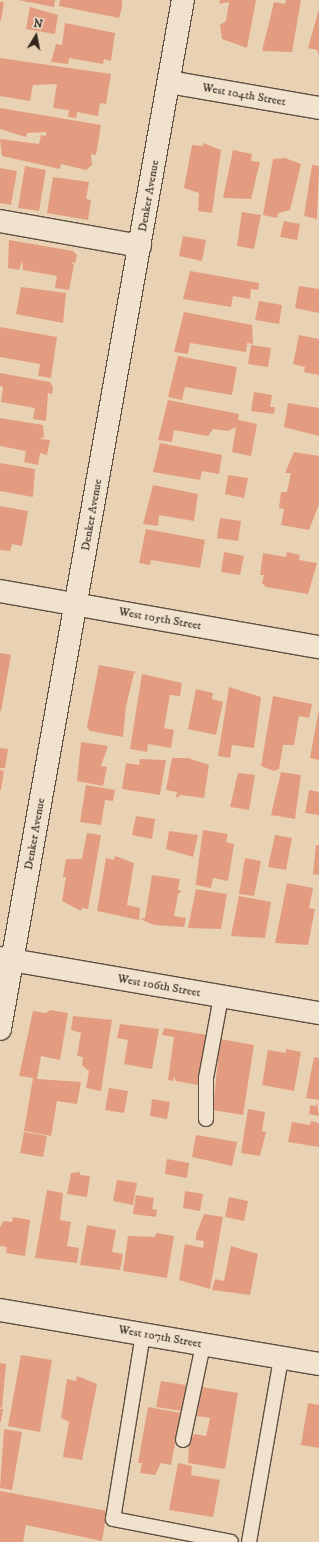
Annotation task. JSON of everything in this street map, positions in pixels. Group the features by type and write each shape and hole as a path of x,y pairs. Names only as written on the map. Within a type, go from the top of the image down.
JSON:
{"street":[{"name":"Denker Avenue","path":"0,1029 6,959 76,604 183,0"},
{"name":"West 104th Street","path":"169,82 319,108"},
{"path":"0,221 140,246"},
{"name":"West 105th Street","path":"0,591 319,647"},
{"name":"West 106th Street","path":"6,959 319,1013"},
{"name":"West 107th Street","path":"0,1310 319,1364"}],"lane":[{"path":"206,1119 206,1078 222,997"},
{"path":"143,1334 113,1519 175,1537 231,1542"},
{"path":"183,1440 202,1345"},
{"path":"249,1542 281,1358"}],"building":[{"path":"18,0 55,0 54,7"},
{"path":"60,0 122,0 122,7 119,18 59,6"},
{"path":"220,0 256,0 247,48 222,39 220,25 226,21 229,2 219,4"},
{"path":"286,0 301,0 292,52 262,51 274,2 285,4"},
{"path":"0,2 4,2 1,21 0,21"},
{"path":"30,7 58,15 55,34 26,29"},
{"path":"319,9 319,56 317,50 308,48"},
{"path":"65,23 115,33 111,61 104,59 103,64 69,58 68,64 51,62 56,44 62,45"},
{"path":"0,58 111,74 106,104 100,103 98,116 77,112 76,118 68,117 69,110 53,108 57,84 33,85 30,101 0,96"},
{"path":"0,108 101,125 96,155 91,154 92,165 86,170 61,164 60,169 2,156 0,139 39,144 41,135 46,136 46,132 27,133 26,137 0,129"},
{"path":"203,143 221,150 212,213 198,211 199,193 184,188 192,145 203,146"},
{"path":"233,150 252,154 251,161 260,162 251,199 223,198"},
{"path":"285,158 301,164 290,210 278,213 277,218 263,215 273,159"},
{"path":"312,165 319,166 317,219 304,216"},
{"path":"25,166 46,170 39,211 18,208"},
{"path":"0,168 17,171 11,205 0,203"},
{"path":"53,177 89,182 86,199 91,200 88,220 47,213"},
{"path":"242,212 261,215 254,249 237,246"},
{"path":"284,221 300,224 297,240 280,237"},
{"path":"183,236 206,240 202,261 179,256"},
{"path":"9,240 73,251 77,255 75,263 71,262 74,265 69,290 55,288 57,276 23,270 22,261 19,270 8,268"},
{"path":"190,271 259,283 258,290 251,289 250,299 233,296 231,307 183,299"},
{"path":"299,286 319,289 319,313 295,308"},
{"path":"21,287 66,293 63,323 16,314"},
{"path":"259,301 282,305 279,324 255,320"},
{"path":"184,312 252,325 253,344 247,343 246,352 190,343 188,354 174,352"},
{"path":"0,327 57,337 51,378 38,376 40,364 0,357"},
{"path":"299,335 319,339 319,375 304,372 305,367 293,364"},
{"path":"251,345 271,348 268,367 248,364"},
{"path":"178,356 237,367 232,395 185,387 182,400 168,397"},
{"path":"0,373 50,382 53,387 52,394 48,393 46,421 33,419 35,408 1,402 3,387 0,386"},
{"path":"254,392 272,395 270,407 275,407 274,414 251,411"},
{"path":"168,400 239,414 238,420 257,424 251,456 232,452 236,427 228,431 213,429 208,436 174,430 172,442 158,440"},
{"path":"288,403 319,408 319,436 284,427"},
{"path":"0,418 43,425 44,437 40,439 50,440 47,455 40,453 38,465 24,462 26,451 0,446"},
{"path":"160,443 222,455 219,474 202,471 200,480 153,472"},
{"path":"294,452 319,456 319,504 309,530 281,525 284,509 279,508 281,492 287,492 291,473 285,473"},
{"path":"0,463 35,469 33,497 0,491"},
{"path":"228,475 248,478 244,498 225,494"},
{"path":"153,485 198,494 194,521 159,515 158,526 143,524"},
{"path":"0,506 28,511 22,546 12,544 10,551 0,550"},
{"path":"220,518 241,521 238,541 217,538"},
{"path":"146,529 205,540 200,568 151,560 150,565 139,563"},
{"path":"224,552 244,556 240,575 221,572"},
{"path":"287,552 300,555 299,560 317,563 308,594 266,587 262,583 264,575 260,575 263,553 286,557"},
{"path":"0,653 11,655 1,711 0,711"},
{"path":"99,665 137,672 134,673 126,707 123,737 90,731 87,727"},
{"path":"142,674 182,683 180,696 170,695 164,728 174,730 171,748 148,744 147,752 130,749"},
{"path":"229,687 261,697 254,748 232,745 230,758 218,756"},
{"path":"196,689 213,693 212,699 223,702 216,735 188,729"},
{"path":"273,696 312,704 309,718 299,716 294,745 283,745 279,769 274,771 261,766"},
{"path":"319,709 319,760 310,758"},
{"path":"81,742 108,746 101,766 107,767 103,786 77,781"},
{"path":"0,748 8,749 5,768 0,768"},
{"path":"172,758 188,758 209,765 204,798 181,795 176,798 177,792 166,790"},
{"path":"140,759 166,760 160,795 122,789 126,763 139,765"},
{"path":"0,770 4,771 1,790 0,790"},
{"path":"281,772 301,775 295,819 271,815"},
{"path":"238,773 255,775 249,810 230,807"},
{"path":"86,785 115,790 113,801 105,800 101,825 80,822"},
{"path":"309,790 319,792 319,815 305,813"},
{"path":"136,816 155,819 152,839 132,835"},
{"path":"203,830 228,834 226,842 234,844 228,881 213,878 211,888 196,885 195,889"},
{"path":"169,831 198,835 193,857 166,849"},
{"path":"87,833 101,835 88,909 82,908 81,911 62,901 66,877 63,877 66,859 82,859"},
{"path":"275,835 292,838 286,870 268,867"},
{"path":"316,845 319,845 319,875 313,874"},
{"path":"115,856 134,863 127,905 140,908 139,920 97,911 106,858 114,860"},
{"path":"245,858 261,861 254,896 239,894"},
{"path":"152,875 180,879 178,890 182,891 178,894 174,916 186,918 184,927 154,925 140,919 145,918"},
{"path":"287,883 313,888 309,908 315,909 308,945 275,943"},
{"path":"196,889 227,894 221,929 188,928"},
{"path":"239,896 271,902 265,938 231,936"},
{"path":"50,1010 68,1013 60,1060 41,1056 37,1079 81,1082 77,1104 57,1101 51,1136 24,1131 33,1078 19,1076 33,1011 46,1013"},
{"path":"73,1016 112,1020 101,1091 86,1088 89,1071 82,1065 83,1057 77,1056 81,1033 71,1030"},
{"path":"120,1024 159,1029 152,1069 124,1064 128,1040 117,1038"},
{"path":"164,1028 207,1035 198,1085 176,1081 174,1077 173,1081 168,1080 174,1037 162,1035"},
{"path":"220,1039 254,1045 243,1115 213,1110"},
{"path":"286,1049 301,1052 294,1091 262,1085 268,1050 286,1053"},
{"path":"314,1057 319,1058 319,1100 306,1098"},
{"path":"109,1088 128,1091 124,1113 105,1110"},
{"path":"152,1099 170,1102 167,1119 150,1116"},
{"path":"317,1102 319,1116 309,1114 310,1105 316,1106"},
{"path":"248,1109 265,1112 262,1131 266,1132 260,1156 241,1153"},
{"path":"311,1121 319,1123 319,1147 288,1142 292,1122 310,1125"},
{"path":"24,1132 47,1136 43,1157 20,1153"},
{"path":"196,1135 237,1142 232,1166 192,1157"},
{"path":"167,1159 189,1163 187,1178 165,1174"},
{"path":"80,1172 80,1175 90,1176 87,1197 67,1194 71,1173"},
{"path":"117,1180 137,1183 133,1205 113,1201"},
{"path":"47,1190 63,1193 60,1220 71,1222 67,1246 79,1248 77,1263 35,1258"},
{"path":"185,1191 203,1194 200,1211 183,1208"},
{"path":"136,1195 154,1198 152,1209 157,1210 156,1217 133,1214"},
{"path":"229,1197 248,1201 244,1221 225,1217"},
{"path":"204,1214 223,1217 210,1289 179,1280 185,1244 203,1248 204,1241 196,1240 196,1235"},
{"path":"13,1217 30,1220 25,1256 6,1253 7,1247 0,1246 0,1227 4,1221 12,1222"},
{"path":"87,1225 116,1230 112,1252 123,1254 120,1270 80,1265"},
{"path":"156,1233 174,1236 167,1278 123,1271 128,1236 155,1237"},
{"path":"231,1246 258,1254 250,1295 212,1290 215,1279 224,1281"},
{"path":"21,1355 52,1360 40,1432 8,1426"},
{"path":"0,1363 6,1364 2,1408 0,1407"},
{"path":"77,1376 97,1384 82,1460 63,1457 69,1422 61,1418 67,1379 76,1381"},
{"path":"161,1381 186,1385 182,1411 156,1407"},
{"path":"202,1387 238,1393 225,1469 188,1463 189,1442 194,1434 206,1436 210,1418 197,1416"},
{"path":"308,1403 319,1405 319,1448 301,1445"},
{"path":"148,1407 181,1413 171,1465 161,1463 155,1475 140,1473 142,1463 138,1463"},
{"path":"0,1409 3,1409 1,1422 0,1422"},
{"path":"4,1429 22,1432 12,1490 0,1488"},
{"path":"178,1463 192,1466 191,1475 220,1480 213,1517 169,1510"},
{"path":"0,1491 107,1511 102,1541 26,1525 23,1542 0,1542"}]}
